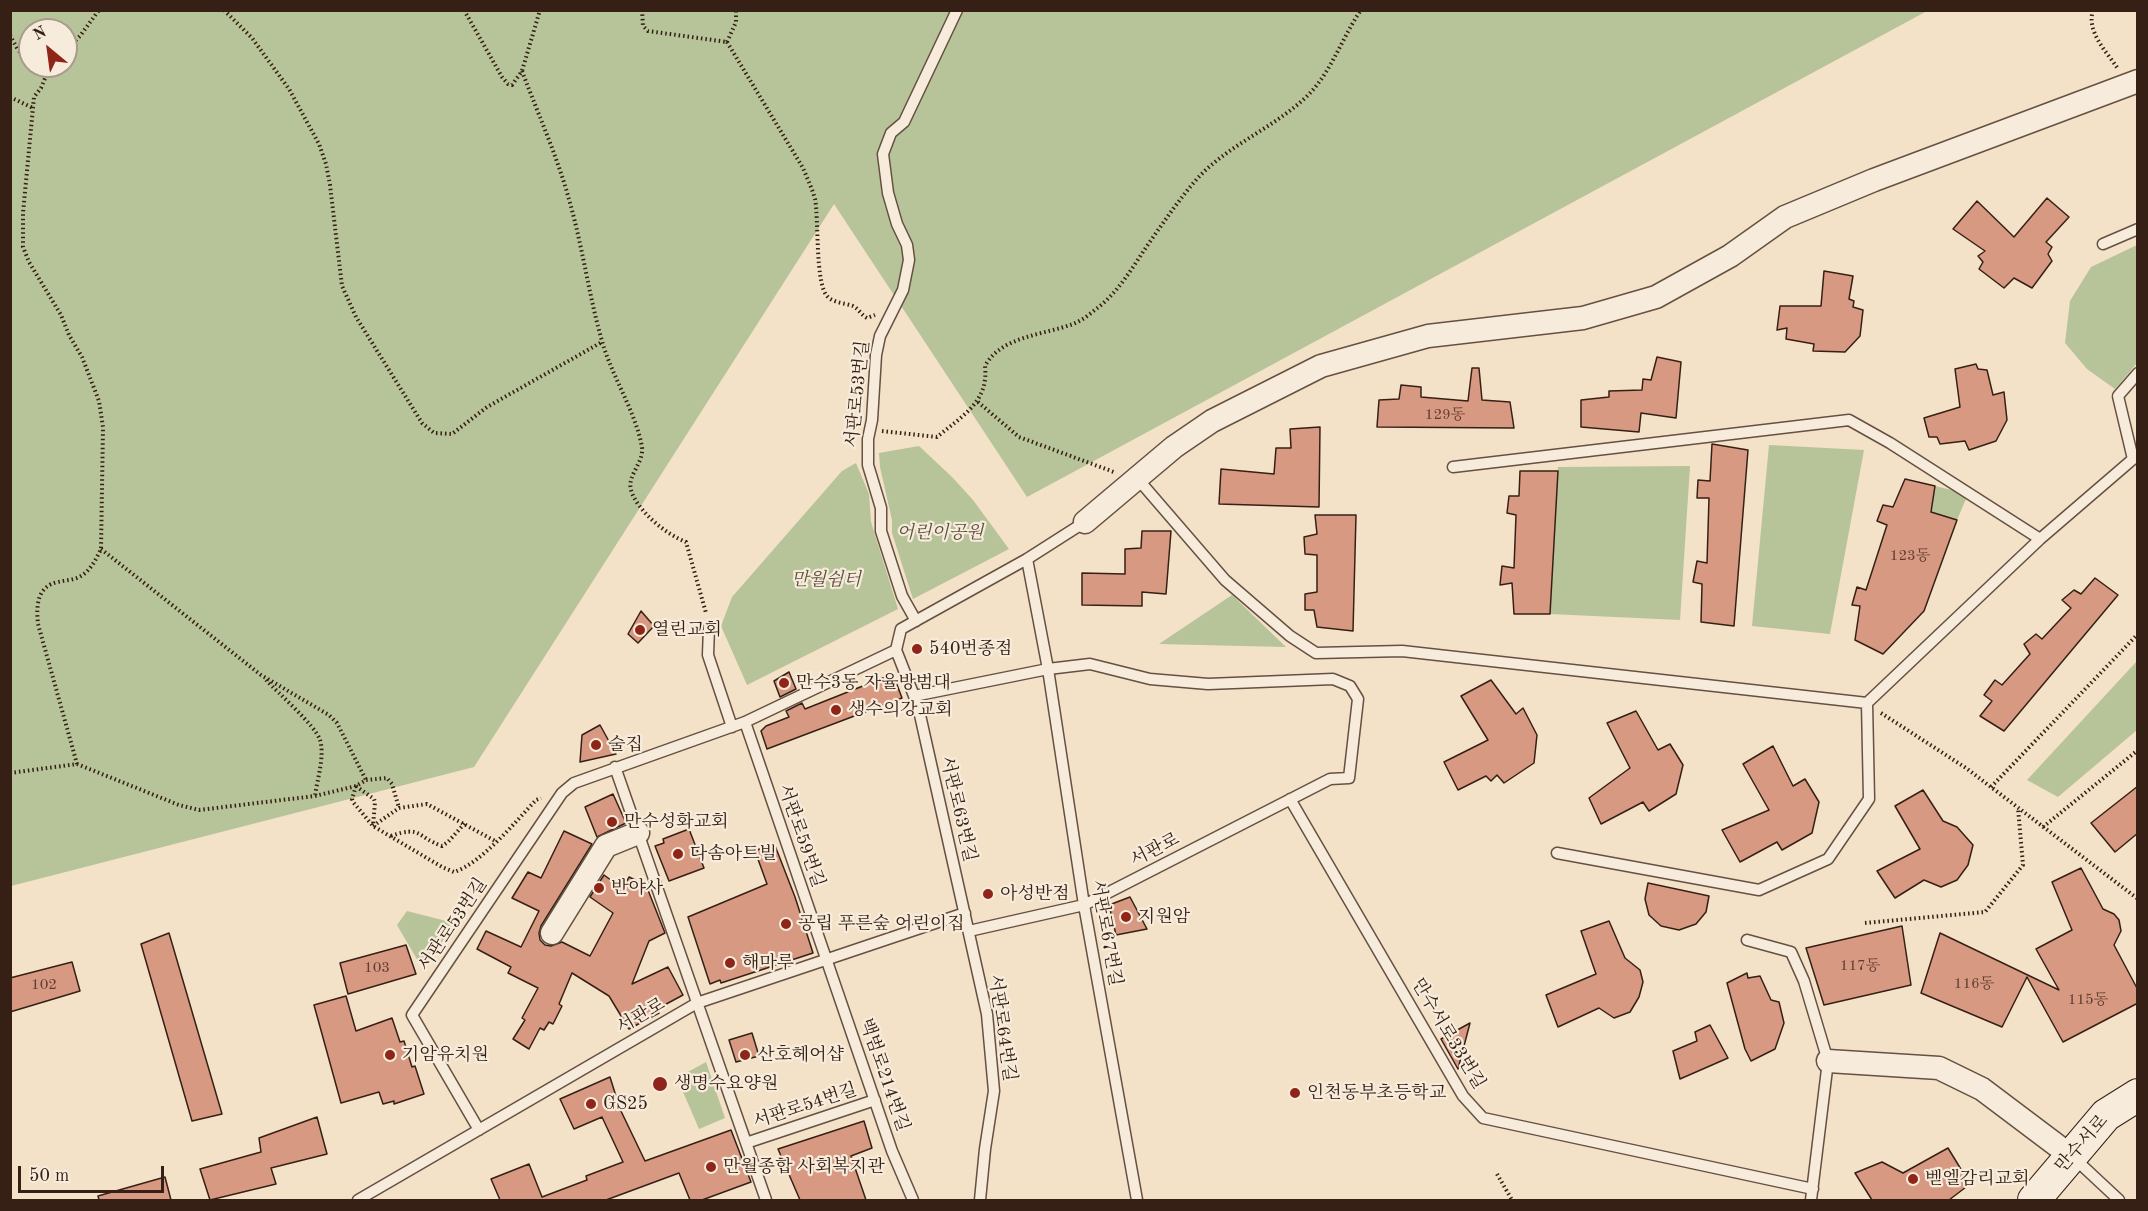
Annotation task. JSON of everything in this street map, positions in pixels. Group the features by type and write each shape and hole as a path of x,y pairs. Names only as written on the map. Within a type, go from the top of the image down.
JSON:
{"street":[{"path":"1084,522 1174,447 1212,421 1321,366 1428,336 1583,318 1656,297 1730,256 1785,217 1874,180 2132,83"},
{"path":"552,933 606,846 638,833"},
{"path":"1828,1061 1939,1068 1982,1089 2071,1156"},
{"name":"만수서로","path":"2034,1200 2106,1115 2138,1095"}],"lane":[{"name":"서판로53번길","path":"916,621 902,596 881,531 880,508 868,465 876,355 880,336 903,290 909,260 907,245 897,224 888,193 883,154 891,133 904,122 957,10"},
{"path":"2103,244 2138,229"},
{"path":"1557,853 1759,890 1828,859 1869,800 1867,703 2040,539 2135,458 2118,396 2138,373"},
{"path":"1453,467 1848,420 1890,443 2040,539"},
{"path":"1137,478 1225,580 1290,636 1316,653 1402,651 1867,703"},
{"path":"896,650 902,629 1027,559 1084,522"},
{"name":"서판로67번길","path":"1027,559 1048,669 1084,905 1137,1200"},
{"path":"709,627 708,655 732,727"},
{"name":"서판로53번길","path":"479,1130 412,1016 562,793 574,783 615,767 745,722 896,650"},
{"name":"서판로63번길","path":"896,650 921,718 969,931"},
{"name":"서판로","path":"969,931 1084,905 1330,779 1349,778 1358,699 1350,686 1333,679 1208,684 1150,679 1090,664 1048,669"},
{"path":"914,696 1048,669"},
{"name":"서판로59번길","path":"745,722 827,960"},
{"path":"615,767 697,1003"},
{"name":"만수서로33번길","path":"1290,799 1463,1096 1483,1118 1813,1189"},
{"name":"서판로","path":"358,1200 697,1003 965,913"},
{"name":"서판로64번길","path":"969,931 987,1014 994,1091 980,1200"},
{"path":"1747,940 1791,952 1804,981 1828,1061 1811,1200"},
{"name":"백범로214번길","path":"827,960 892,1151 913,1200"},
{"name":"서판로54번길","path":"697,1003 766,1200"},
{"name":"서판로54번길","path":"746,1143 875,1100"},
{"path":"2071,1156 2119,1200"}],"path":[{"path":"78,38 99,10"},
{"path":"224,10 252,38 289,89 319,144 326,164 340,274 346,298 410,406 428,429 452,434 487,407 602,342"},
{"path":"464,10 508,84 514,84 522,71 540,10"},
{"path":"642,10 643,26 648,31 727,42"},
{"path":"727,42 736,22 736,10"},
{"path":"870,429 937,438 978,402 987,377 985,366 995,352 1009,344 1074,324 1099,307 1130,272 1171,211 1198,178 1231,151 1283,117 1312,92 1332,65 1361,10"},
{"path":"2093,10 2091,24 2095,35 2132,83"},
{"path":"10,35 18,50"},
{"path":"727,42 803,168 812,187 818,225 819,270 825,293 833,300 856,307 867,318 895,305"},
{"path":"522,71 570,203 602,342 638,434 642,450 641,460 631,482 632,491 659,527 672,537 686,542 706,608 709,627"},
{"path":"45,78 34,97 23,213 23,247 29,262 61,315 82,357 99,401 103,427 101,549 94,563 84,575 77,579 54,583 43,590 37,612 38,624 77,764"},
{"path":"10,98 33,108"},
{"path":"978,402 1019,437 1106,471 1137,478"},
{"path":"101,549 261,675 329,715 337,723 366,780"},
{"path":"1991,787 2138,634"},
{"path":"261,675 311,727 320,741 321,754 315,796"},
{"path":"1867,703 1966,768 2138,899"},
{"path":"2043,827 2138,750"},
{"path":"10,773 77,764 179,805 200,810 315,796 356,786 366,780 389,779 399,808"},
{"path":"356,786 374,799 373,826"},
{"path":"356,786 353,802 373,826 454,872 465,867 497,842 536,800 566,789"},
{"path":"373,826 399,808 427,804 497,842"},
{"path":"1865,922 1985,912 2023,865 2018,808"},
{"path":"390,837 409,830 415,831 442,846 465,823"},
{"path":"1497,1174 1512,1200"}],"green space":[{"path":"11,11 1927,11 1027,497 834,204 474,767 11,886"},
{"path":"2137,245 2137,363 2115,389 2087,369 2065,343 2070,301 2091,267"},
{"path":"1769,445 1864,450 1830,634 1752,626"},
{"name":"어린이공원","path":"919,446 973,500 1009,549 913,599 892,533 892,520 879,453"},
{"name":"만월쉼터","path":"856,463 869,494 871,522 898,609 747,685 721,626 732,597 842,471"},
{"path":"1690,466 1680,620 1550,614 1558,467"},
{"path":"1935,486 1968,494 1957,520 1931,512"},
{"path":"1232,595 1286,647 1159,644"},
{"path":"2137,661 2137,730 2058,797 2027,780"},
{"path":"407,911 450,922 452,928 427,963 418,961 397,925"},
{"path":"706,1062 725,1118 699,1129 677,1078"}],"building":[{"path":"2047,198 2069,217 2046,242 2052,247 2048,254 2052,261 2032,288 2014,278 2004,288 1979,269 1983,262 1978,256 1985,251 1953,229 1977,201 2014,237"},
{"path":"1824,271 1853,276 1849,299 1854,301 1853,307 1863,310 1860,336 1845,352 1813,351 1814,344 1786,339 1787,328 1777,330 1780,306 1821,306"},
{"path":"1657,357 1681,362 1676,418 1641,413 1639,432 1581,427 1581,400 1609,397 1609,391 1642,390 1643,379 1651,380"},
{"path":"1976,364 1978,369 1987,370 1993,395 2004,392 2007,420 1996,441 1969,450 1965,441 1940,444 1937,437 1929,437 1924,418 1960,407 1955,369"},
{"path":"1472,368 1479,368 1482,400 1510,402 1514,428 1377,427 1379,400 1399,399 1401,385 1421,387 1421,397 1468,401"},
{"path":"1320,427 1319,507 1219,504 1221,469 1274,474 1276,448 1291,448 1290,429"},
{"path":"1712,444 1748,450 1734,626 1701,622 1702,584 1693,582 1697,561 1707,563 1709,498 1697,498 1698,480 1710,481"},
{"path":"1520,471 1558,471 1550,614 1514,614 1512,583 1500,585 1502,566 1514,568 1516,515 1507,513 1509,496 1519,496"},
{"path":"1905,479 1935,486 1931,512 1957,520 1924,611 1883,654 1855,640 1860,606 1852,605 1857,587 1866,590 1887,525 1877,521 1883,505 1893,507"},
{"path":"1315,515 1356,515 1353,631 1317,627 1314,610 1305,610 1305,594 1317,592 1317,555 1305,554 1304,537 1317,534"},
{"path":"1142,531 1171,531 1166,594 1142,592 1142,606 1082,605 1082,573 1125,574 1125,549 1141,548"},
{"path":"2095,578 2118,595 2004,731 1980,716 1992,701 1984,695 1995,680 2002,685 2030,654 2024,644 2036,634 2042,639 2071,608 2062,600 2074,590 2081,594"},
{"name":"열린교회","path":"641,611 654,626 638,643 628,634"},
{"name":"만수3동 자율방범대","path":"789,672 796,689 780,697 774,681"},
{"path":"893,674 902,698 767,749 761,731 766,726 789,717 786,711 802,703 805,709"},
{"path":"1491,680 1516,714 1523,708 1537,735 1534,763 1504,783 1497,775 1491,781 1486,776 1458,790 1444,762 1488,740 1461,696"},
{"path":"1636,711 1658,750 1670,744 1683,765 1676,794 1649,811 1643,802 1601,824 1589,798 1630,768 1607,723"},
{"name":"술집","path":"600,725 616,754 580,762 582,735"},
{"path":"1773,746 1793,786 1805,779 1819,802 1812,833 1782,850 1777,842 1740,862 1722,830 1769,810 1743,764"},
{"path":"2138,786 2138,833 2115,852 2091,823"},
{"path":"1923,790 1943,821 1957,827 1973,845 1968,865 1957,880 1941,887 1924,880 1895,898 1877,871 1920,849 1895,806"},
{"name":"만수성화교회","path":"613,794 626,823 597,837 585,807"},
{"name":"다솜아트빌","path":"689,829 704,868 669,881 655,846 664,843 663,839"},
{"path":"564,831 592,844 541,926 540,940 545,945 551,946 562,942 590,956 613,913 590,897 604,875 623,889 629,877 646,885 665,933 649,941 632,984 668,967 683,995 657,1009 659,1013 629,1029 609,996 572,973 559,1004 562,1006 553,1024 549,1022 544,1030 540,1028 529,1049 513,1039 525,1020 522,1018 538,988 508,973 511,967 477,949 486,931 521,947 539,911 512,898 528,872 541,878"},
{"path":"774,843 813,953 721,983 720,980 710,984 688,917 767,884 755,851"},
{"path":"2081,868 2103,909 2114,914 2119,920 2121,931 2114,945 2138,990 2138,1003 2063,1042 2027,977 2002,1027 1921,993 1940,933 2059,990 2036,949 2072,930 2052,882"},
{"path":"1648,883 1709,896 1706,912 1696,924 1679,930 1661,926 1649,915 1645,899"},
{"name":"지원암","path":"1130,897 1147,929 1116,935 1109,905"},
{"path":"1609,921 1625,958 1640,970 1643,982 1639,997 1630,1012 1614,1018 1599,1008 1558,1027 1546,995 1596,974 1581,931"},
{"path":"1902,926 1911,985 1824,1005 1806,948"},
{"path":"169,933 222,1114 192,1121 141,944"},
{"path":"406,945 416,974 348,994 340,963"},
{"path":"72,962 80,991 10,1012 10,978"},
{"path":"1747,973 1748,978 1760,976 1771,1000 1779,1002 1784,1023 1775,1049 1751,1061 1745,1049 1727,983"},
{"path":"346,996 356,1031 392,1018 400,1042 404,1041 412,1067 415,1066 424,1094 394,1104 394,1101 383,1104 379,1092 341,1103 314,1005"},
{"path":"1470,1023 1458,1069 1441,1039"},
{"path":"1710,1025 1728,1058 1680,1079 1673,1051 1697,1041 1695,1032"},
{"path":"752,1033 759,1056 736,1062 729,1040"},
{"path":"610,1077 620,1109 645,1161 731,1130 751,1182 702,1200 690,1200 679,1173 606,1200 500,1200 491,1179 529,1164 542,1197 587,1180 586,1176 623,1162 602,1117 574,1129 560,1099"},
{"path":"317,1117 327,1154 271,1168 276,1184 210,1200 200,1169 261,1152 259,1138"},
{"path":"864,1121 872,1148 851,1156 866,1200 800,1200 778,1149"},
{"name":"벧엘감리교회","path":"1948,1148 1970,1184 1949,1200 1872,1200 1855,1173 1882,1162 1903,1173"},
{"path":"165,1177 171,1200 99,1200 98,1196"}],"place":[{"name":"열린교회","path":"640,630"},
{"name":"540번종점","path":"917,649"},
{"name":"만수3동 자율방범대","path":"784,683"},
{"name":"생수의강교회","path":"836,710"},
{"name":"술집","path":"596,745"},
{"name":"만수성화교회","path":"612,822"},
{"name":"다솜아트빌","path":"678,854"},
{"name":"반야사","path":"599,888"},
{"name":"아성반점","path":"988,894"},
{"name":"지원암","path":"1126,917"},
{"name":"공립 푸른숲 어린이집","path":"786,924"},
{"name":"해마루","path":"730,963"},
{"name":"기암유치원","path":"390,1055"},
{"name":"산호헤어샵","path":"745,1055"},
{"name":"생명수요양원","path":"660,1084"},
{"name":"인천동부초등학교","path":"1295,1093"},
{"name":"GS25","path":"591,1104"},
{"name":"만월종합 사회복지관","path":"711,1167"},
{"name":"벧엘감리교회","path":"1913,1179"}]}
